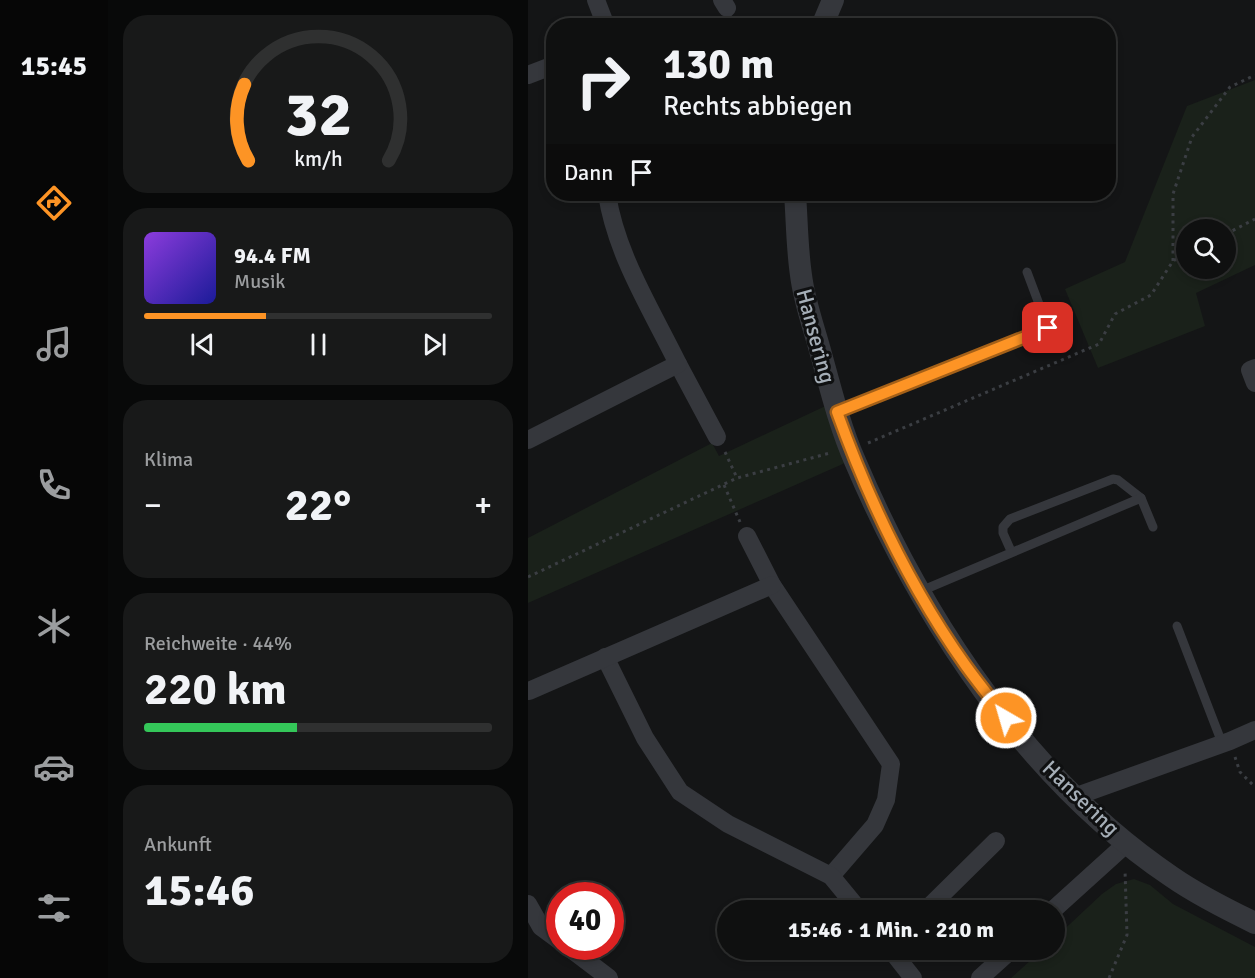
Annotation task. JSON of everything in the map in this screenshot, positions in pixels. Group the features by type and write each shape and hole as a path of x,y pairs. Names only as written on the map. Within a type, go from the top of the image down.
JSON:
{"street":[{"path":"596,0 603,18"},
{"path":"825,18 833,0"},
{"path":"528,75 546,68"},
{"path":"609,201 618,237 635,280 717,437"},
{"name":"Hansering","path":"796,201 801,276 837,412 851,450 885,526 919,592 966,666 1019,735 1074,797 1127,843 1172,877 1221,907 1255,923"},
{"path":"528,440 678,364"},
{"path":"1255,368 1250,370 1255,383"},
{"path":"747,536 772,585 891,764 886,800 875,825 831,876"},
{"path":"529,691 772,585"},
{"path":"605,657 645,738 680,792 728,824 831,876 851,900"},
{"path":"1074,797 1255,730"},
{"path":"936,900 996,841"},
{"path":"1064,900 1127,843"},
{"path":"528,904 541,927 546,931"},
{"path":"585,960 609,978"},
{"path":"899,960 913,978"},
{"path":"980,978 1000,960"}],"lane":[{"path":"837,412 1048,328 1028,272"},
{"path":"1011,551 1003,533 1005,523 1010,519 1113,479 1118,480 1141,498 1153,527"},
{"path":"919,592 1011,551 1141,498"},
{"path":"1177,626 1226,742"}],"path":[{"path":"1173,261 1173,194 1192,137 1230,87 1255,75"},
{"path":"1236,229 1255,219"},
{"path":"528,577 737,478 824,453 851,450 1099,344 1115,314 1151,295 1176,259"},
{"path":"717,437 737,478"},
{"path":"724,485 747,536"},
{"path":"1226,742 1240,772 1255,787"},
{"path":"1109,978 1127,935 1124,888 1127,843"}],"shaded area":[{"path":"1255,80 1255,265 1236,274 1236,219 1176,219 1176,279 1226,279 1196,293 1205,326 1098,368 1065,289 1125,262 1187,106"},
{"path":"834,402 854,459 528,603 528,538 712,443 719,456"},
{"path":"1134,879 1150,885 1173,904 1255,947 1255,978 1011,978 1031,960 1065,960 1065,929 1116,884"}],"route":[{"path":"1006,718 966,666 919,592 854,459 837,412 1048,328"}]}
